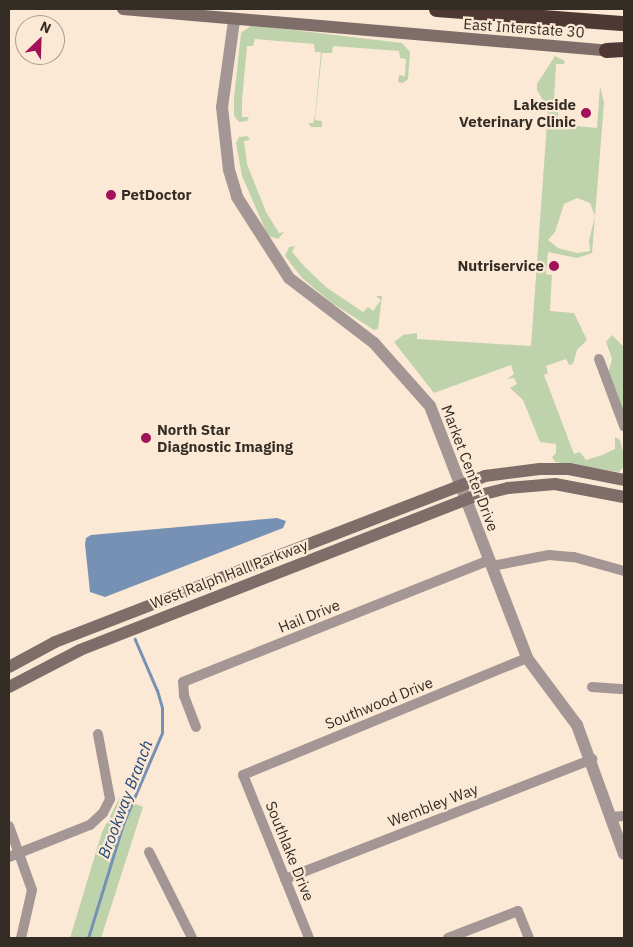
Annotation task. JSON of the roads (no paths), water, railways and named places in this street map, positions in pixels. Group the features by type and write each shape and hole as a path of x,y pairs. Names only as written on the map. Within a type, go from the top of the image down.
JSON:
{"highway":[{"path":"436,9 624,23"},
{"path":"606,50 624,50"}],"main road":[{"name":"East Interstate 30","path":"123,9 234,21 606,50"},
{"name":"West Ralph Hall Parkway","path":"9,667 55,642 485,476 540,469 582,470 624,480"},
{"name":"West Ralph Hall Parkway","path":"9,688 80,650 465,500 508,488 555,484 624,495"}],"street":[{"name":"Market Center Drive","path":"234,21 222,107 226,152 237,197 289,278 374,343 430,406 527,658 577,725 618,817 624,854"},
{"path":"599,359 624,426"},
{"path":"491,563 549,555 574,557 624,570"},
{"name":"Hail Drive","path":"196,727 184,696 183,682 491,563"},
{"name":"Southwood Drive","path":"244,775 527,658"},
{"path":"592,687 624,689"},
{"path":"14,855 90,825 103,813 110,799 98,734"},
{"name":"Wembley Way","path":"285,878 592,760"},
{"name":"Southlake Drive","path":"244,775 309,938"},
{"path":"9,826 14,855 32,890 22,938"},
{"path":"149,852 192,938"},
{"path":"448,938 518,911 529,938"}],"water":[{"path":"277,518 286,521 283,528 105,597 90,592 85,544 86,538 91,535"}],"waterway":[{"name":"Brookway Branch","path":"88,938 123,824 162,733 162,708 157,691 135,640"}],"place":[{"name":"Lakeside Veterinary Clinic","path":"586,113"},
{"name":"PetDoctor","path":"111,195"},
{"name":"Nutriservice","path":"554,266"},
{"name":"North Star Diagnostic Imaging","path":"146,438"}]}
